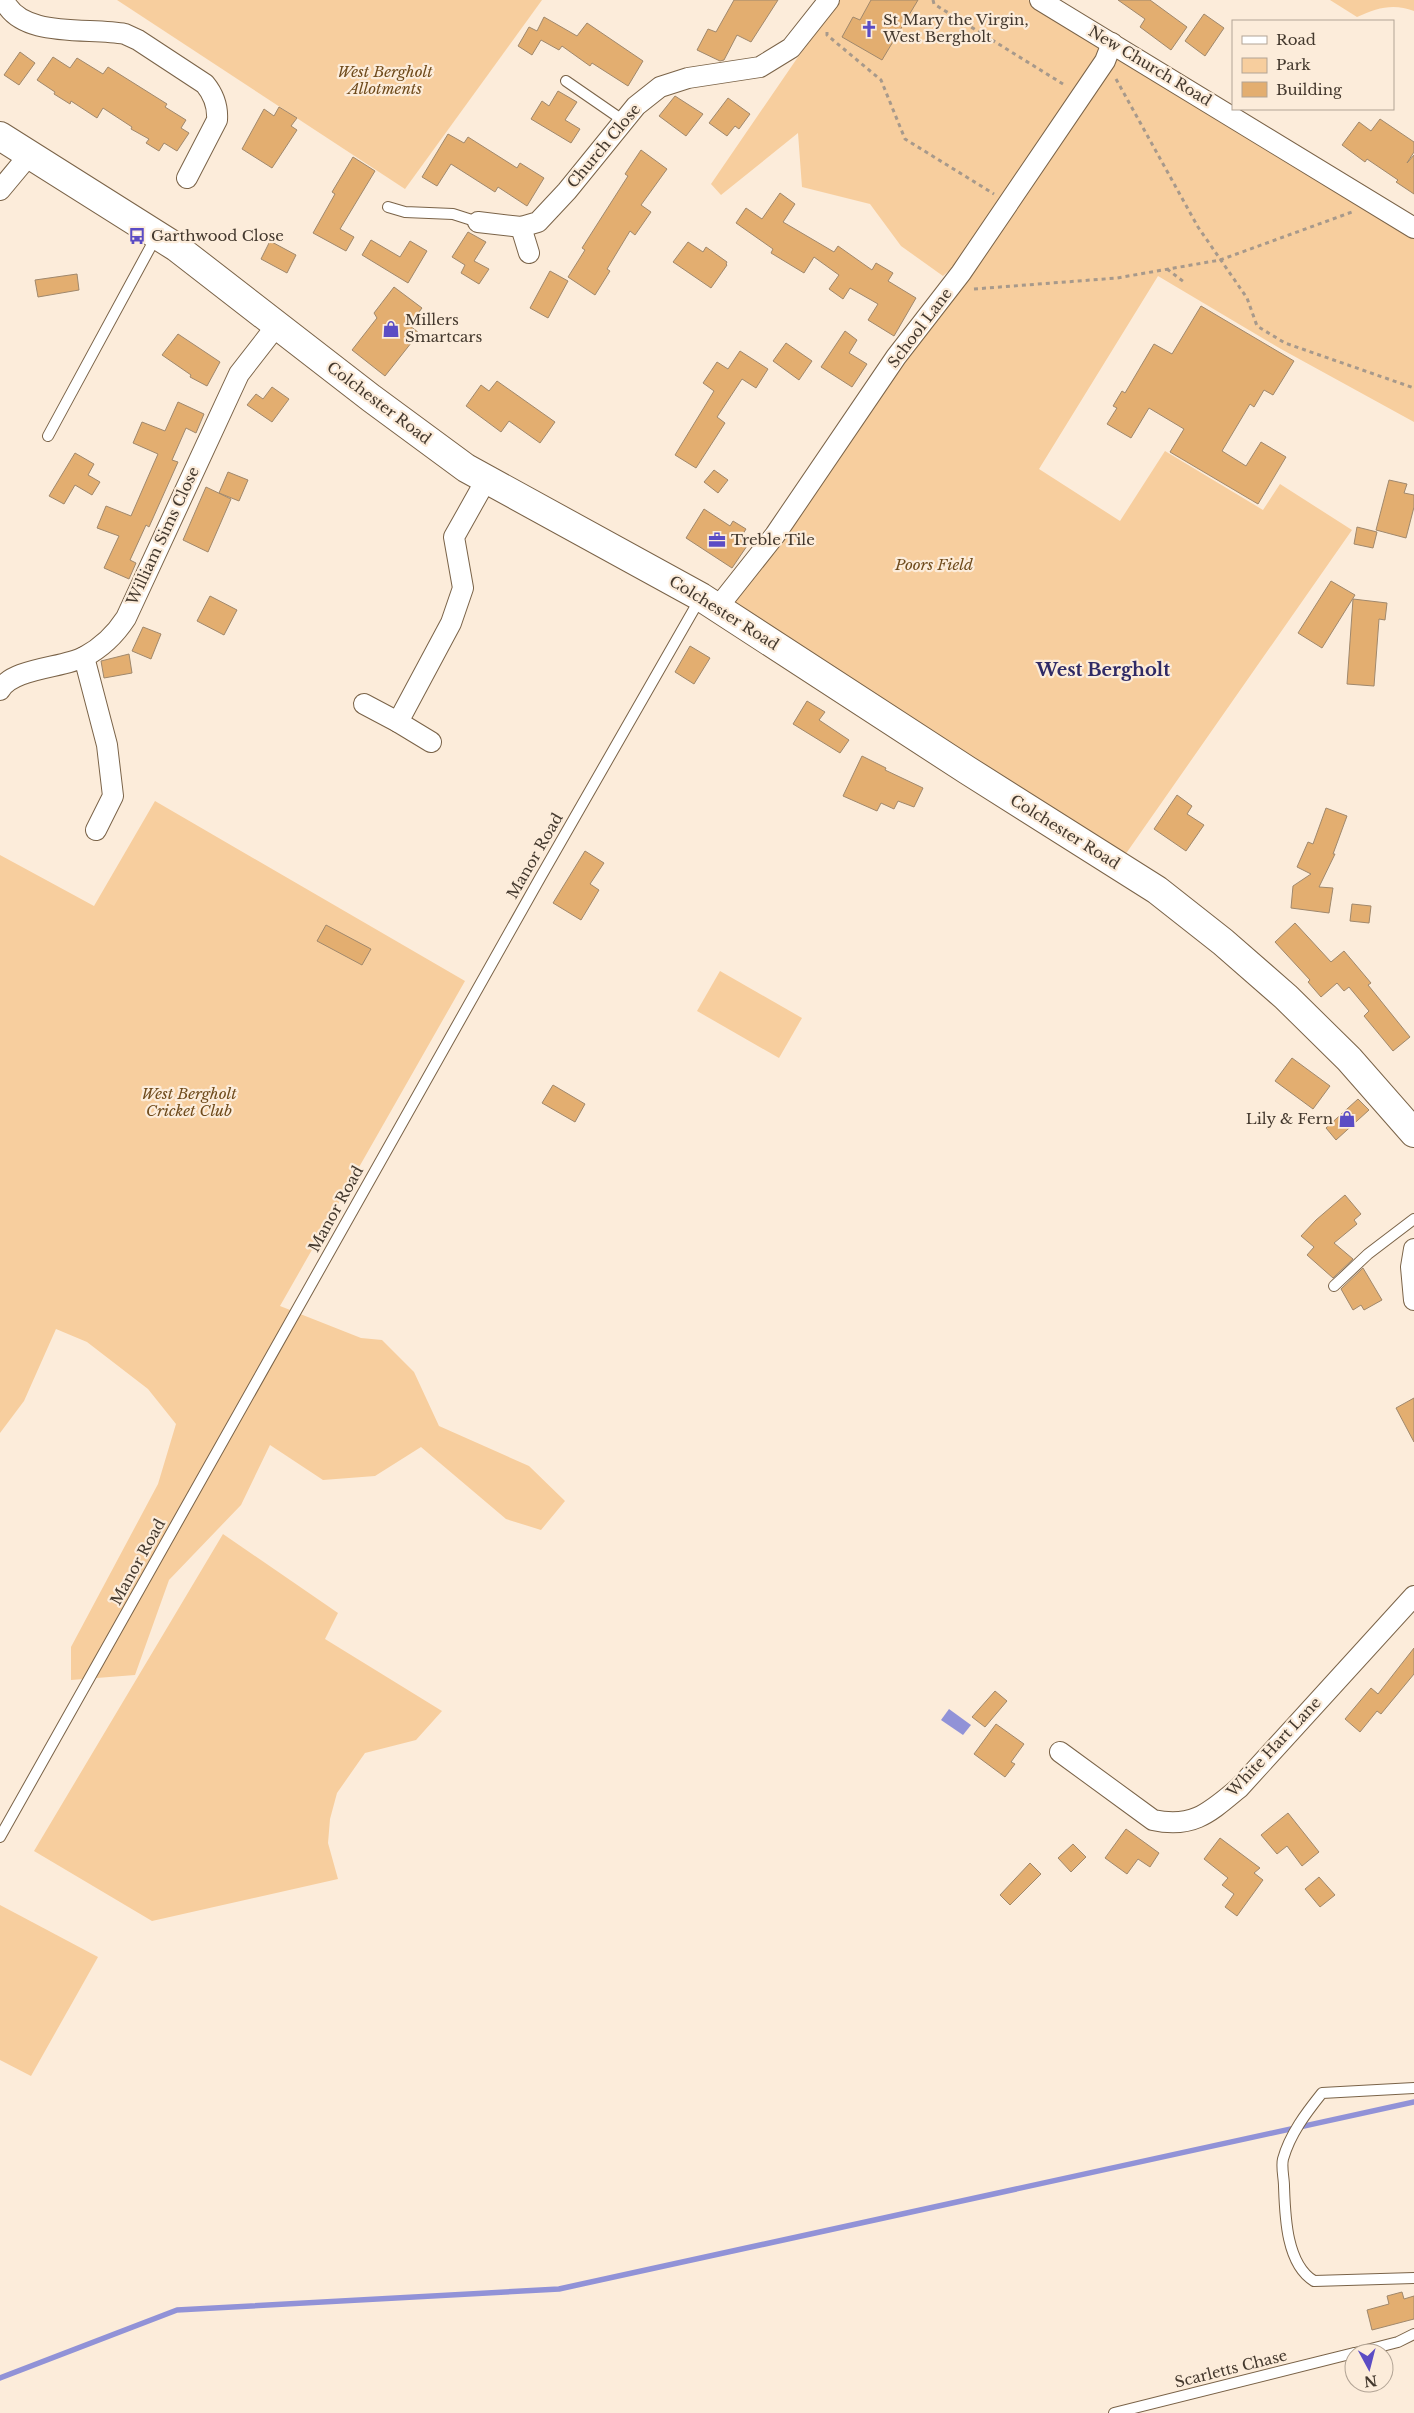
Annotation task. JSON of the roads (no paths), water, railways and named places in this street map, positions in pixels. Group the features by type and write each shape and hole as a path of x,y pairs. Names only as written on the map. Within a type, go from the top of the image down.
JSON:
{"main road":[{"name":"Colchester Road","path":"0,136 158,234 466,468 710,602 967,770 1157,890 1223,942 1286,997 1349,1059 1414,1133"}],"street":[{"path":"4,0 11,12 28,24 125,34 152,49 205,84 212,93 218,111 217,120 188,178"},
{"name":"Church Close","path":"521,227 538,222 636,106 660,87 688,78 760,67 791,48 829,0"},
{"name":"New Church Road","path":"1040,0 1109,52 1414,228"},
{"name":"School Lane","path":"710,602 775,536 896,357 961,273 1109,52"},
{"path":"0,190 30,154"},
{"path":"478,222 521,227 529,253"},
{"name":"William Sims Close","path":"0,690 4,683 22,675 84,657 112,638 126,618 238,374 277,325"},
{"path":"398,722 451,623 463,588 454,537 486,480"},
{"path":"84,657 107,745 113,796 96,830"},
{"path":"364,704 431,742"},
{"path":"1414,1249 1411,1275 1414,1300"},
{"name":"White Hart Lane","path":"1060,1752 1153,1820 1171,1824 1188,1822 1218,1806 1239,1788 1414,1596"}],"lane":[{"path":"566,81 624,121"},
{"path":"388,207 405,212 453,214 478,222"},
{"path":"48,436 158,234"},
{"name":"Manor Road","path":"0,1836 535,887 710,602"},
{"path":"1334,1286 1368,1254 1414,1219"},
{"path":"1414,2088 1322,2093 1304,2115 1283,2160 1286,2222 1295,2260 1307,2277 1314,2281 1414,2278"},
{"name":"Scarletts Chase","path":"1394,2343 1414,2334"},
{"name":"Scarletts Chase","path":"1114,2413 1344,2356"}],"water":[{"path":"949,1709 971,1725 963,1735 941,1720"}],"waterway":[{"path":"0,2378 177,2310 559,2289 1414,2102"}],"place":[{"name":"St Mary the Virgin, West Bergholt","path":"869,29"},
{"name":"Garthwood Close","path":"137,236"},
{"name":"Millers Smartcars","path":"391,329"},
{"name":"Treble Tile","path":"717,540"},
{"name":"Lily & Fern","path":"1347,1119"}],"district":[{"name":"West Bergholt","path":"1103,670"}],"park label":[{"name":"West Bergholt Allotments","path":"385,80"},
{"name":"Poors Field","path":"934,565"},
{"name":"West Bergholt Cricket Club","path":"189,1102"}]}
